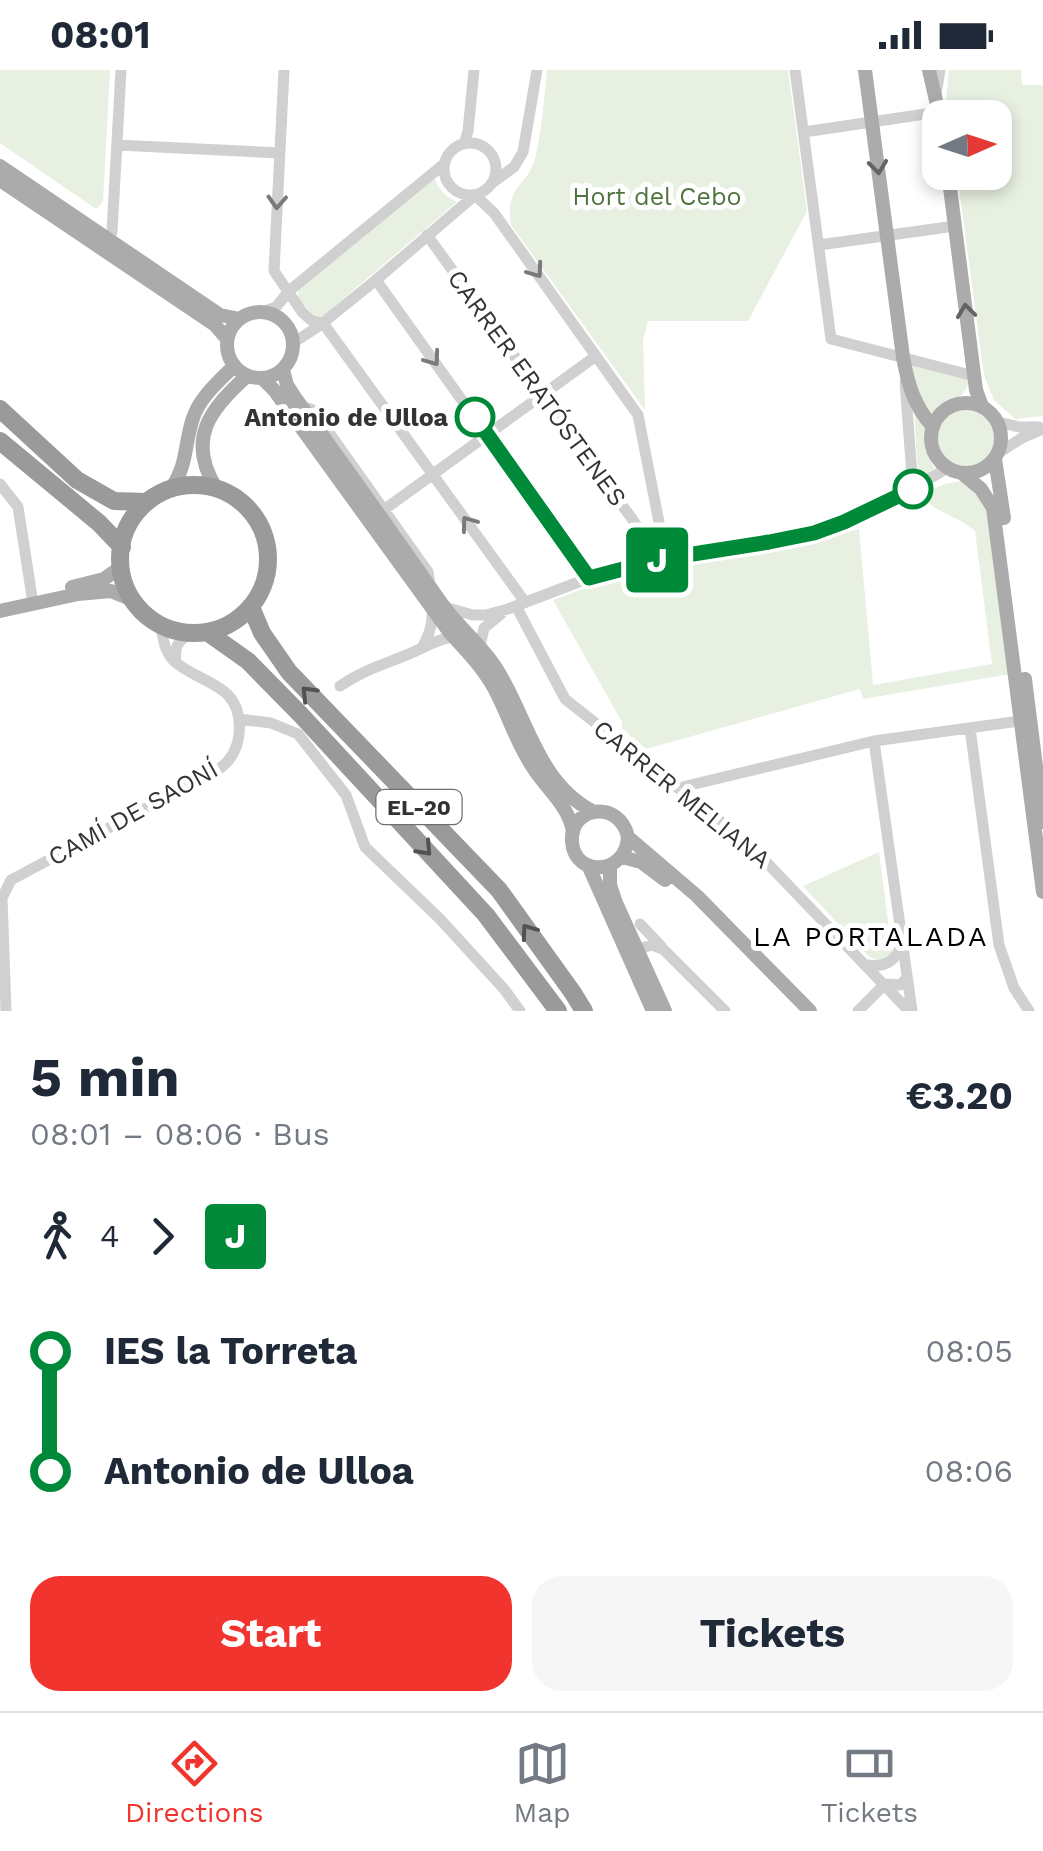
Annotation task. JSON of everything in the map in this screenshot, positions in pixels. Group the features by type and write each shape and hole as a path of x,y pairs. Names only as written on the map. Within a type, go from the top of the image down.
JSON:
{"highway":[{"path":"0,409 77,480 114,500 147,502 172,489 194,485 216,488 238,499 255,516 266,538 264,586 251,607 232,624 199,633"},
{"path":"0,441 122,547"},
{"name":"EL-20","path":"147,502 127,530 122,547 121,566 133,600 161,625 199,633 248,661 486,915 558,1011"},
{"name":"EL-20","path":"251,607 262,633 288,672 499,890 584,1011"}],"main road":[{"path":"865,70 902,358 910,392 932,426"},
{"path":"929,70 937,100"},
{"path":"0,166 220,315 240,319"},
{"path":"0,180 215,325 227,339"},
{"path":"951,190 974,376 982,406"},
{"path":"263,379 284,370 293,343 284,322 262,312 240,319 232,328 227,339 228,354 240,371 263,379 276,393 438,608 480,646 510,694 542,762 567,795 594,812"},
{"path":"284,370 287,384 301,406 430,586 451,635 492,684 518,743 572,822 573,848 581,860 602,868 633,858 641,862 680,892 800,1011"},
{"path":"216,488 208,476 202,452 206,425 240,371"},
{"path":"172,489 182,474 194,416 210,389 240,371"},
{"path":"997,456 974,474 946,468 932,452 932,426 948,408 971,403 990,412 1002,437 997,456 1043,892"},
{"path":"963,474 993,508 1043,822"},
{"path":"0,610 104,579 121,566"},
{"path":"32,600 111,591 133,600"},
{"path":"573,832 581,819 602,811 617,816 627,829 626,851 616,862 610,884 616,903 651,948 666,1011"},
{"path":"628,837 697,896 810,1011"},
{"path":"588,865 653,1011"}],"street":[{"path":"112,232 122,70"},
{"path":"284,70 274,272 289,291"},
{"path":"464,144 474,70"},
{"path":"293,343 323,323 474,195 514,167 523,152 536,70"},
{"path":"795,70 832,339 974,376"},
{"path":"936,95 940,70"},
{"path":"804,132 922,117"},
{"path":"118,144 280,153"},
{"path":"262,312 276,307 289,291 444,164 452,150 464,144 489,151 495,162 492,183"},
{"path":"444,164 451,188 460,194 474,195 494,213 638,415 664,559"},
{"path":"819,245 956,226"},
{"name":"CARRER ERATÓSTENES","path":"426,235 647,541 664,559"},
{"path":"376,280 589,578"},
{"name":"CARRER MELIANA","path":"289,291 312,321 323,323 432,474 516,606 565,699 748,843 910,1011"},
{"path":"385,509 596,356"},
{"path":"902,358 913,489"},
{"path":"301,406 313,410 385,509 428,572 430,586"},
{"path":"998,422 1043,428"},
{"path":"997,456 1043,428"},
{"path":"422,648 438,608 486,615 640,564 814,533 913,489 946,468"},
{"path":"0,484 18,506 32,600"},
{"path":"631,517 645,514 656,504"},
{"path":"640,564 647,541"},
{"path":"480,646 484,628 516,606"},
{"path":"161,625 165,648 176,662 224,691 239,719 270,723 298,734 346,795 365,847 440,919 520,1011"},
{"path":"176,662 181,639 199,633"},
{"path":"340,686 360,672 451,635"},
{"name":"CAMÍ DE SAONÍ","path":"6,1011 2,898 12,880 224,766 239,738 239,719"},
{"path":"678,788 874,741 1026,721"},
{"path":"970,728 999,945 1014,988 1029,1011"},
{"path":"874,741 910,1011"},
{"path":"640,924 651,948 724,1011"},
{"path":"867,965 889,962 902,944"},
{"path":"858,1011 886,984 900,985 907,978"}],"green space":[{"path":"0,70 110,70 103,202 96,209 0,143"},
{"name":"Hort del Cebo","path":"547,70 788,70 807,211 748,321 648,321 643,340 645,410 511,225 511,201 535,159"},
{"path":"949,70 1021,70 1022,85 1043,85 1043,416 1015,419 994,400 984,375 959,190 1012,190 1012,100 946,99"},
{"path":"434,177 443,192 457,202 323,316 315,317 298,298 298,288"},
{"path":"910,363 969,380 967,387 931,415 918,395"},
{"path":"914,409 923,424 928,456 935,468 922,478 918,474"},
{"path":"965,409 986,417 994,438 986,459 965,467 944,459 936,438 944,417"},
{"path":"962,481 986,502 1011,674 863,699 860,689 646,749 622,729 622,722 553,600 629,572 635,571 639,579 694,559 785,547 859,529 873,685 992,664 975,531 920,495"},
{"path":"879,852 892,951 878,961 868,956 803,886"}],"bus line":[{"name":"J","path":"475,417 589,578 661,559 814,533 913,489"}],"place":[{"name":"Antonio de Ulloa","path":"475,417"}],"district":[{"name":"LA PORTALADA","path":"871,936"}]}
